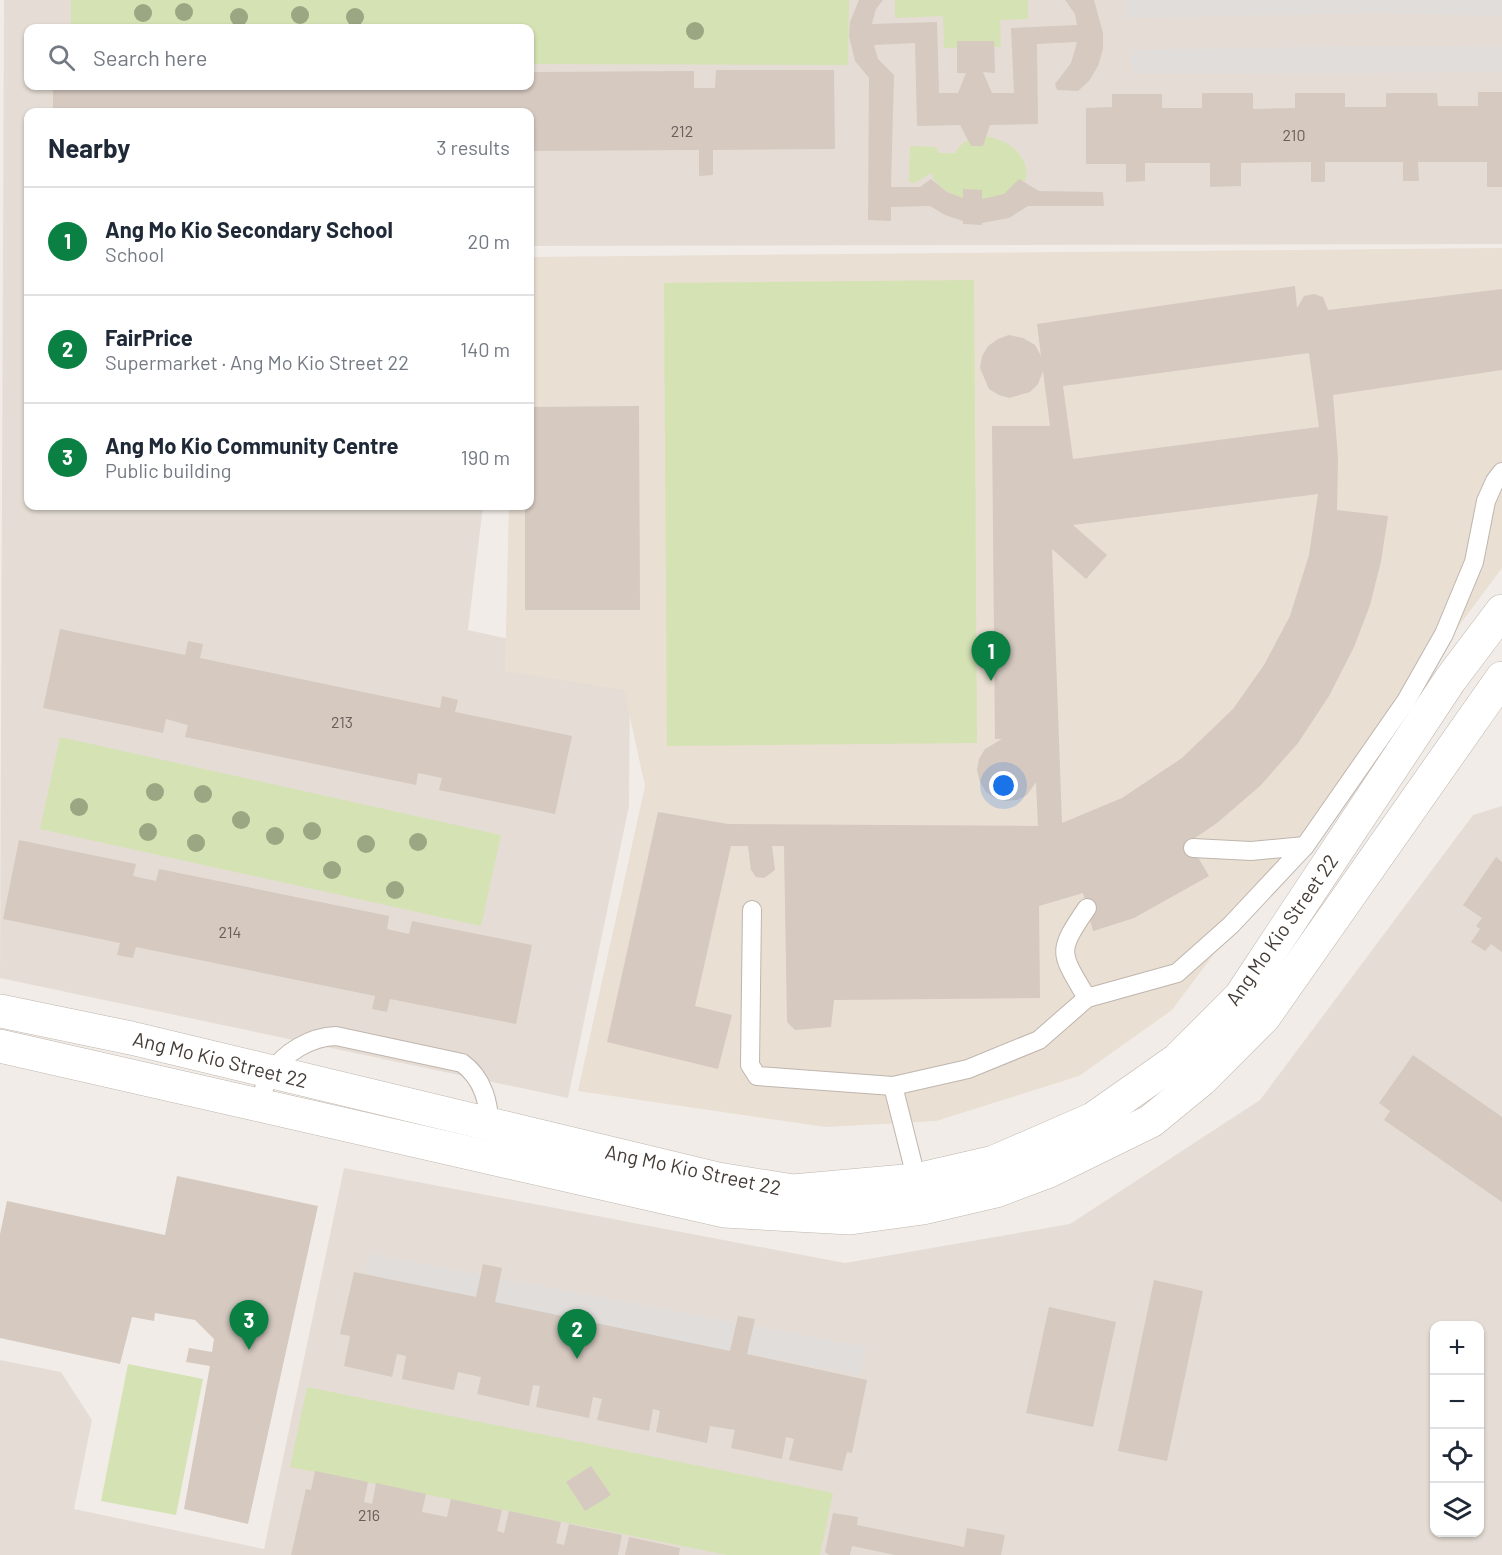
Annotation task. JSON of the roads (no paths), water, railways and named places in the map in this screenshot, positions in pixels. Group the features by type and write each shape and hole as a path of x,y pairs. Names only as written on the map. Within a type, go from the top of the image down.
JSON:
{"street":[{"name":"Ang Mo Kio Street 22","path":"0,1011 131,1038 271,1073 724,1210 850,1218 920,1194 1092,1119 1177,1060 1240,997 1450,680 1502,611"},
{"name":"Ang Mo Kio Street 22","path":"920,1194 996,1191 1050,1171 1151,1121 1201,1080 1264,1017 1493,711 1502,678"},
{"path":"1450,680 1493,711"},
{"name":"Ang Mo Kio Street 22","path":"0,1046 258,1105 488,1140"}],"lane":[{"path":"752,910 750,1065 757,1076 893,1086 968,1069 1039,1040 1087,998 1177,973 1231,926 1305,846 1406,701 1443,634 1474,562 1486,501 1502,472"},
{"path":"1193,848 1251,851 1305,846"},
{"path":"1087,908 1066,939 1064,958 1087,998"},
{"path":"258,1105 271,1073 288,1054 321,1037 360,1039 443,1057 462,1063 475,1073 488,1109 488,1140"},
{"path":"893,1086 920,1194"}],"place":[{"name":"Ang Mo Kio Secondary School","path":"991,681"},
{"name":"Ang Mo Kio Community Centre","path":"249,1350"},
{"name":"FairPrice","path":"577,1359"}]}
